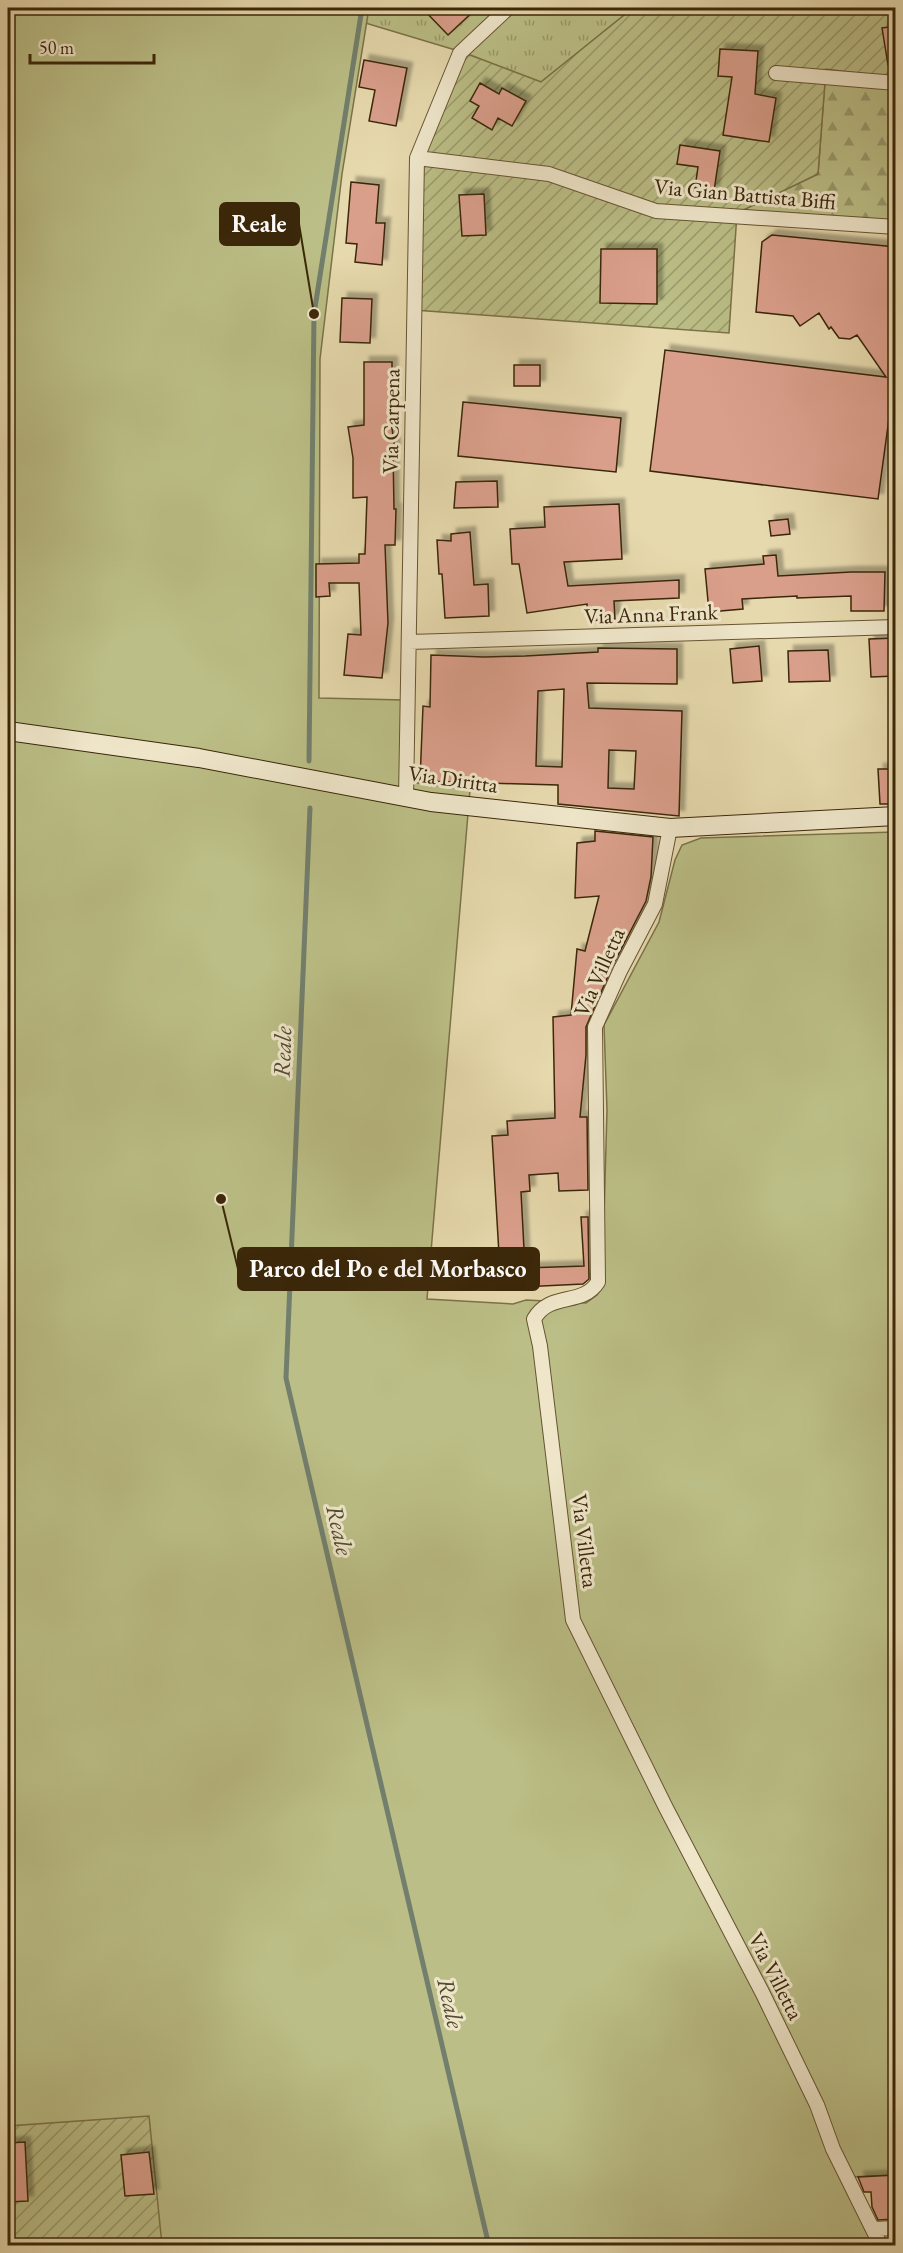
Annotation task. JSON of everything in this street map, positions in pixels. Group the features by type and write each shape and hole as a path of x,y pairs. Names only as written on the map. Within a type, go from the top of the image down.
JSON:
{"street":[{"name":"Via Carpena","path":"406,798 417,158 460,53 508,8"},
{"path":"776,73 896,83"},
{"name":"Via Gian Battista Biffi","path":"417,158 549,174 656,211 896,227"},
{"name":"Via Anna Frank","path":"409,642 896,627"},
{"name":"Via Diritta","path":"8,731 198,758 431,802 670,828 896,816"},
{"name":"Via Villetta","path":"670,828 655,904 620,971 595,1027 598,1282 588,1293 549,1303 539,1310 534,1319 540,1346 573,1620 666,1808 767,2002 817,2105 833,2149 881,2246"},
{"path":"873,2229 896,2228"}],"green space":[{"path":"8,8 369,8 342,174 320,359 319,698 404,700 403,781 470,790 427,1299 513,1304 526,1300 586,1303 597,1295 602,1287 607,1110 604,1025 659,922 675,860 682,845 701,838 895,832 895,2175 849,2177 878,2245 8,2246"},
{"path":"365,8 633,8 541,82 462,52 362,22"},
{"path":"633,8 895,8 895,78 826,69 818,174 737,213 729,333 414,310 415,157 462,52 541,82"},
{"path":"826,68 895,78 895,231 737,213 818,174"},
{"path":"149,2116 162,2245 8,2246 8,2126"}],"building":[{"path":"422,8 477,8 448,35"},
{"path":"896,26 896,64 888,65 882,28"},
{"path":"720,49 758,51 755,94 776,98 769,142 723,135 732,77 718,76"},
{"path":"364,60 407,68 396,126 369,121 375,90 359,87"},
{"path":"480,83 499,94 502,88 526,101 512,126 498,118 492,130 472,118 479,106 470,101"},
{"path":"680,145 720,151 714,191 695,188 698,167 677,164"},
{"path":"351,182 379,185 376,223 385,223 382,265 355,262 357,244 346,243"},
{"path":"484,194 486,235 462,236 459,195"},
{"path":"772,235 896,247 896,367 878,499 650,471 665,350 886,377 857,335 850,339 839,338 831,327 829,329 819,313 800,326 793,316 756,312 762,242"},
{"path":"601,249 657,249 657,304 600,303"},
{"path":"342,298 372,299 370,343 340,342"},
{"path":"364,362 392,362 392,408 389,408 395,449 393,449 395,545 385,545 388,623 382,678 344,675 348,634 361,635 359,583 329,583 330,596 316,597 316,564 359,563 359,554 365,554 367,497 353,498 353,458 348,427 364,425"},
{"path":"514,365 540,365 540,386 514,386"},
{"path":"463,402 621,418 616,472 458,456"},
{"path":"497,481 498,507 454,508 456,482"},
{"path":"619,504 622,559 564,562 568,586 679,580 679,598 614,601 615,619 588,621 587,604 527,613 519,564 512,564 510,529 545,527 544,507"},
{"path":"788,519 790,534 771,536 769,521"},
{"path":"470,532 474,585 488,584 489,616 445,618 437,540 451,541 451,534"},
{"path":"776,555 778,576 885,572 884,611 851,611 851,596 797,598 797,596 742,599 743,609 709,612 705,569 764,564 763,556"},
{"path":"896,638 896,676 871,677 869,639"},
{"path":"759,646 762,681 733,683 730,649"},
{"path":"598,648 677,649 677,684 587,683 589,708 682,711 679,816 558,804 558,785 420,781 423,706 430,707 431,655 484,657 598,652","holes":["564,689 562,767 536,766 538,691","609,750 636,751 634,789 608,788"]},
{"path":"828,650 830,681 789,682 788,651"},
{"path":"878,769 896,769 896,804 880,804"},
{"path":"595,831 653,837 651,877 646,901 612,967 586,1027 586,1055 580,1117 587,1117 588,1190 559,1191 558,1173 529,1175 530,1191 521,1192 525,1268 584,1266 581,1217 588,1217 589,1279 583,1284 501,1288 492,1136 508,1135 507,1121 555,1118 553,1017 571,1015 577,949 585,951 599,896 575,898 577,843 595,841"},
{"path":"25,2142 28,2201 8,2202 8,2143"},
{"path":"149,2152 154,2194 125,2196 121,2155"},
{"path":"896,2175 896,2219 878,2220 872,2207 871,2192 864,2192 858,2177"}],"waterway":[{"name":"Reale","path":"309,761 314,314 362,8"},
{"name":"Reale","path":"310,808 286,1378 489,2246"}],"place":[{"name":"Reale","path":"314,314"},
{"name":"Parco del Po e del Morbasco","path":"221,1199"}]}
